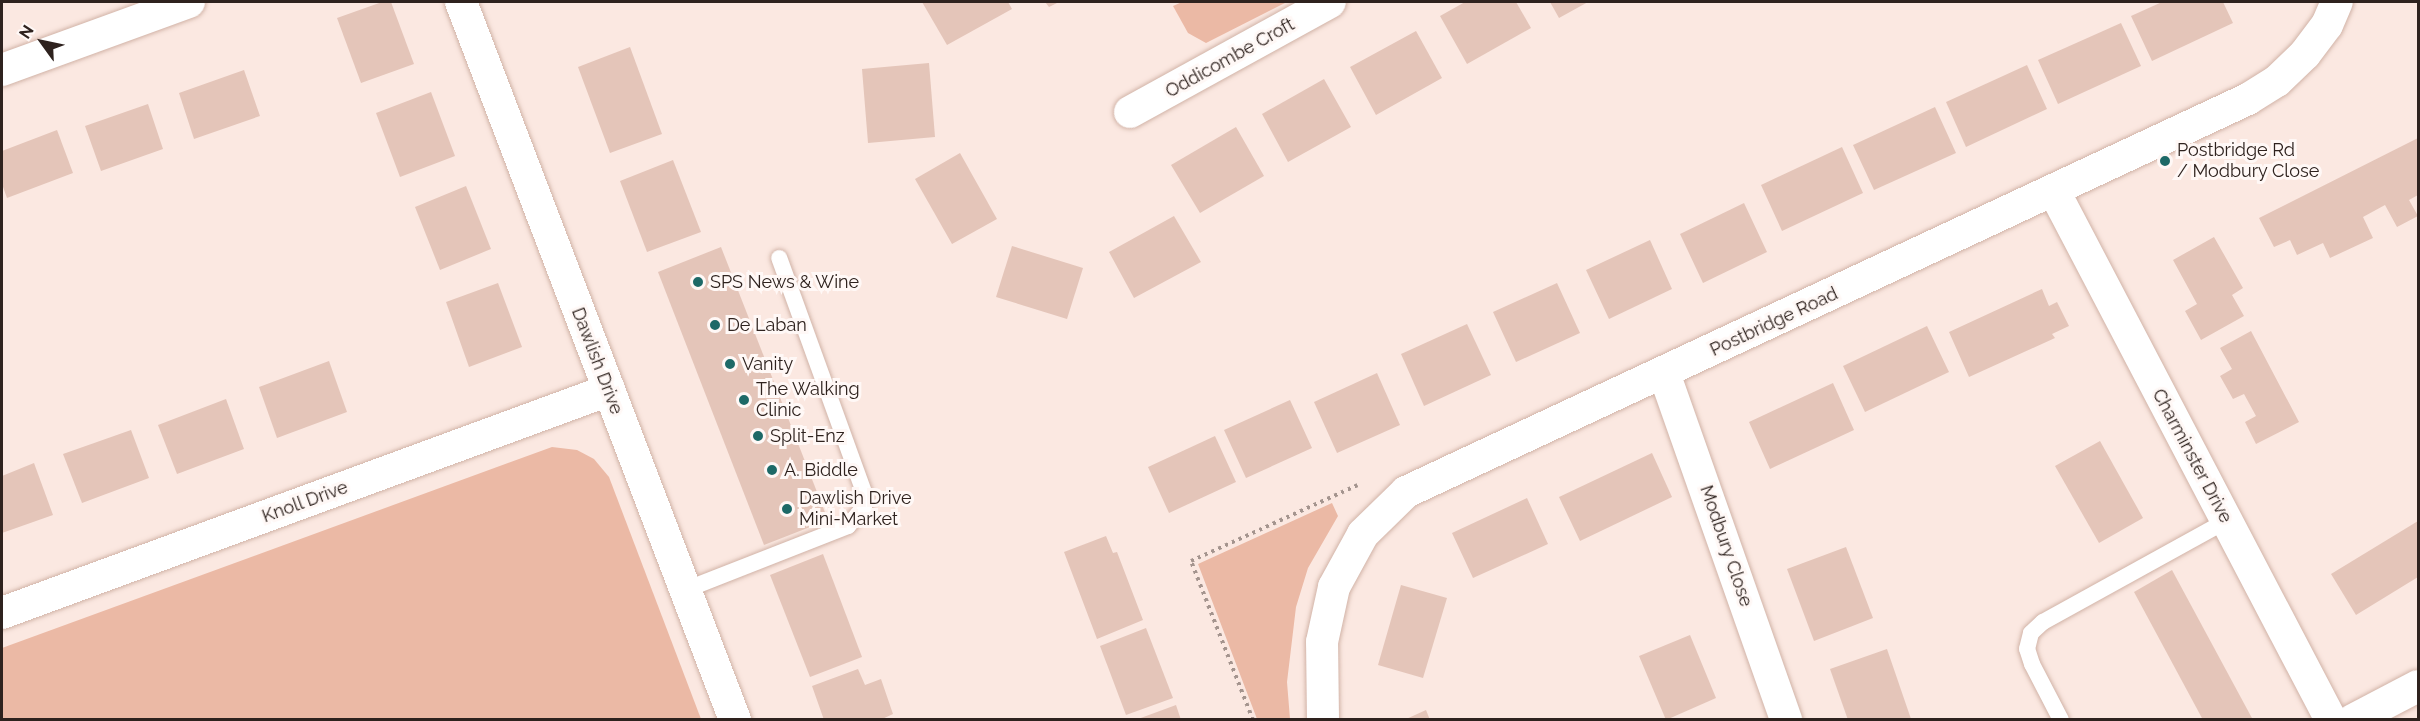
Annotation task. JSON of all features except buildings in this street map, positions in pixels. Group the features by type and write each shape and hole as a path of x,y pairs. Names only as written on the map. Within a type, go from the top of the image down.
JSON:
{"street":[{"path":"2,70 189,2"},
{"name":"Dawlish Drive","path":"462,2 735,720"},
{"name":"Oddicombe Croft","path":"1130,112 1330,2"},
{"name":"Postbridge Road","path":"1323,720 1322,642 1334,587 1363,534 1406,492 2055,193 2262,92 2305,54 2326,25 2337,2"},
{"name":"Charminster Drive","path":"2055,193 2331,720"},
{"name":"Modbury Close","path":"1664,373 1786,720"},
{"name":"Knoll Drive","path":"2,613 609,390"},
{"path":"2353,720 2418,686"}],"lane":[{"path":"685,590 848,526 864,507 865,495 779,258"},
{"path":"2061,720 2026,649 2031,633 2043,622 2226,521"}],"path":[{"path":"1253,720 1191,561 1372,479 1406,492"}],"shaded area":[{"path":"1182,2 1287,2 1206,43 1188,33 1173,6"},
{"path":"552,447 577,450 594,459 609,477 701,719 2,719 2,648"},
{"path":"1332,503 1338,516 1308,568 1296,607 1287,682 1290,719 1257,719 1198,564"}],"place":[{"name":"Postbridge Rd / Modbury Close","path":"2165,161"},
{"name":"SPS News & Wine","path":"698,282"},
{"name":"De Laban","path":"715,325"},
{"name":"Vanity","path":"730,364"},
{"name":"The Walking Clinic","path":"744,400"},
{"name":"Split-Enz","path":"758,436"},
{"name":"A. Biddle","path":"772,470"},
{"name":"Dawlish Drive Mini-Market","path":"787,509"}]}
